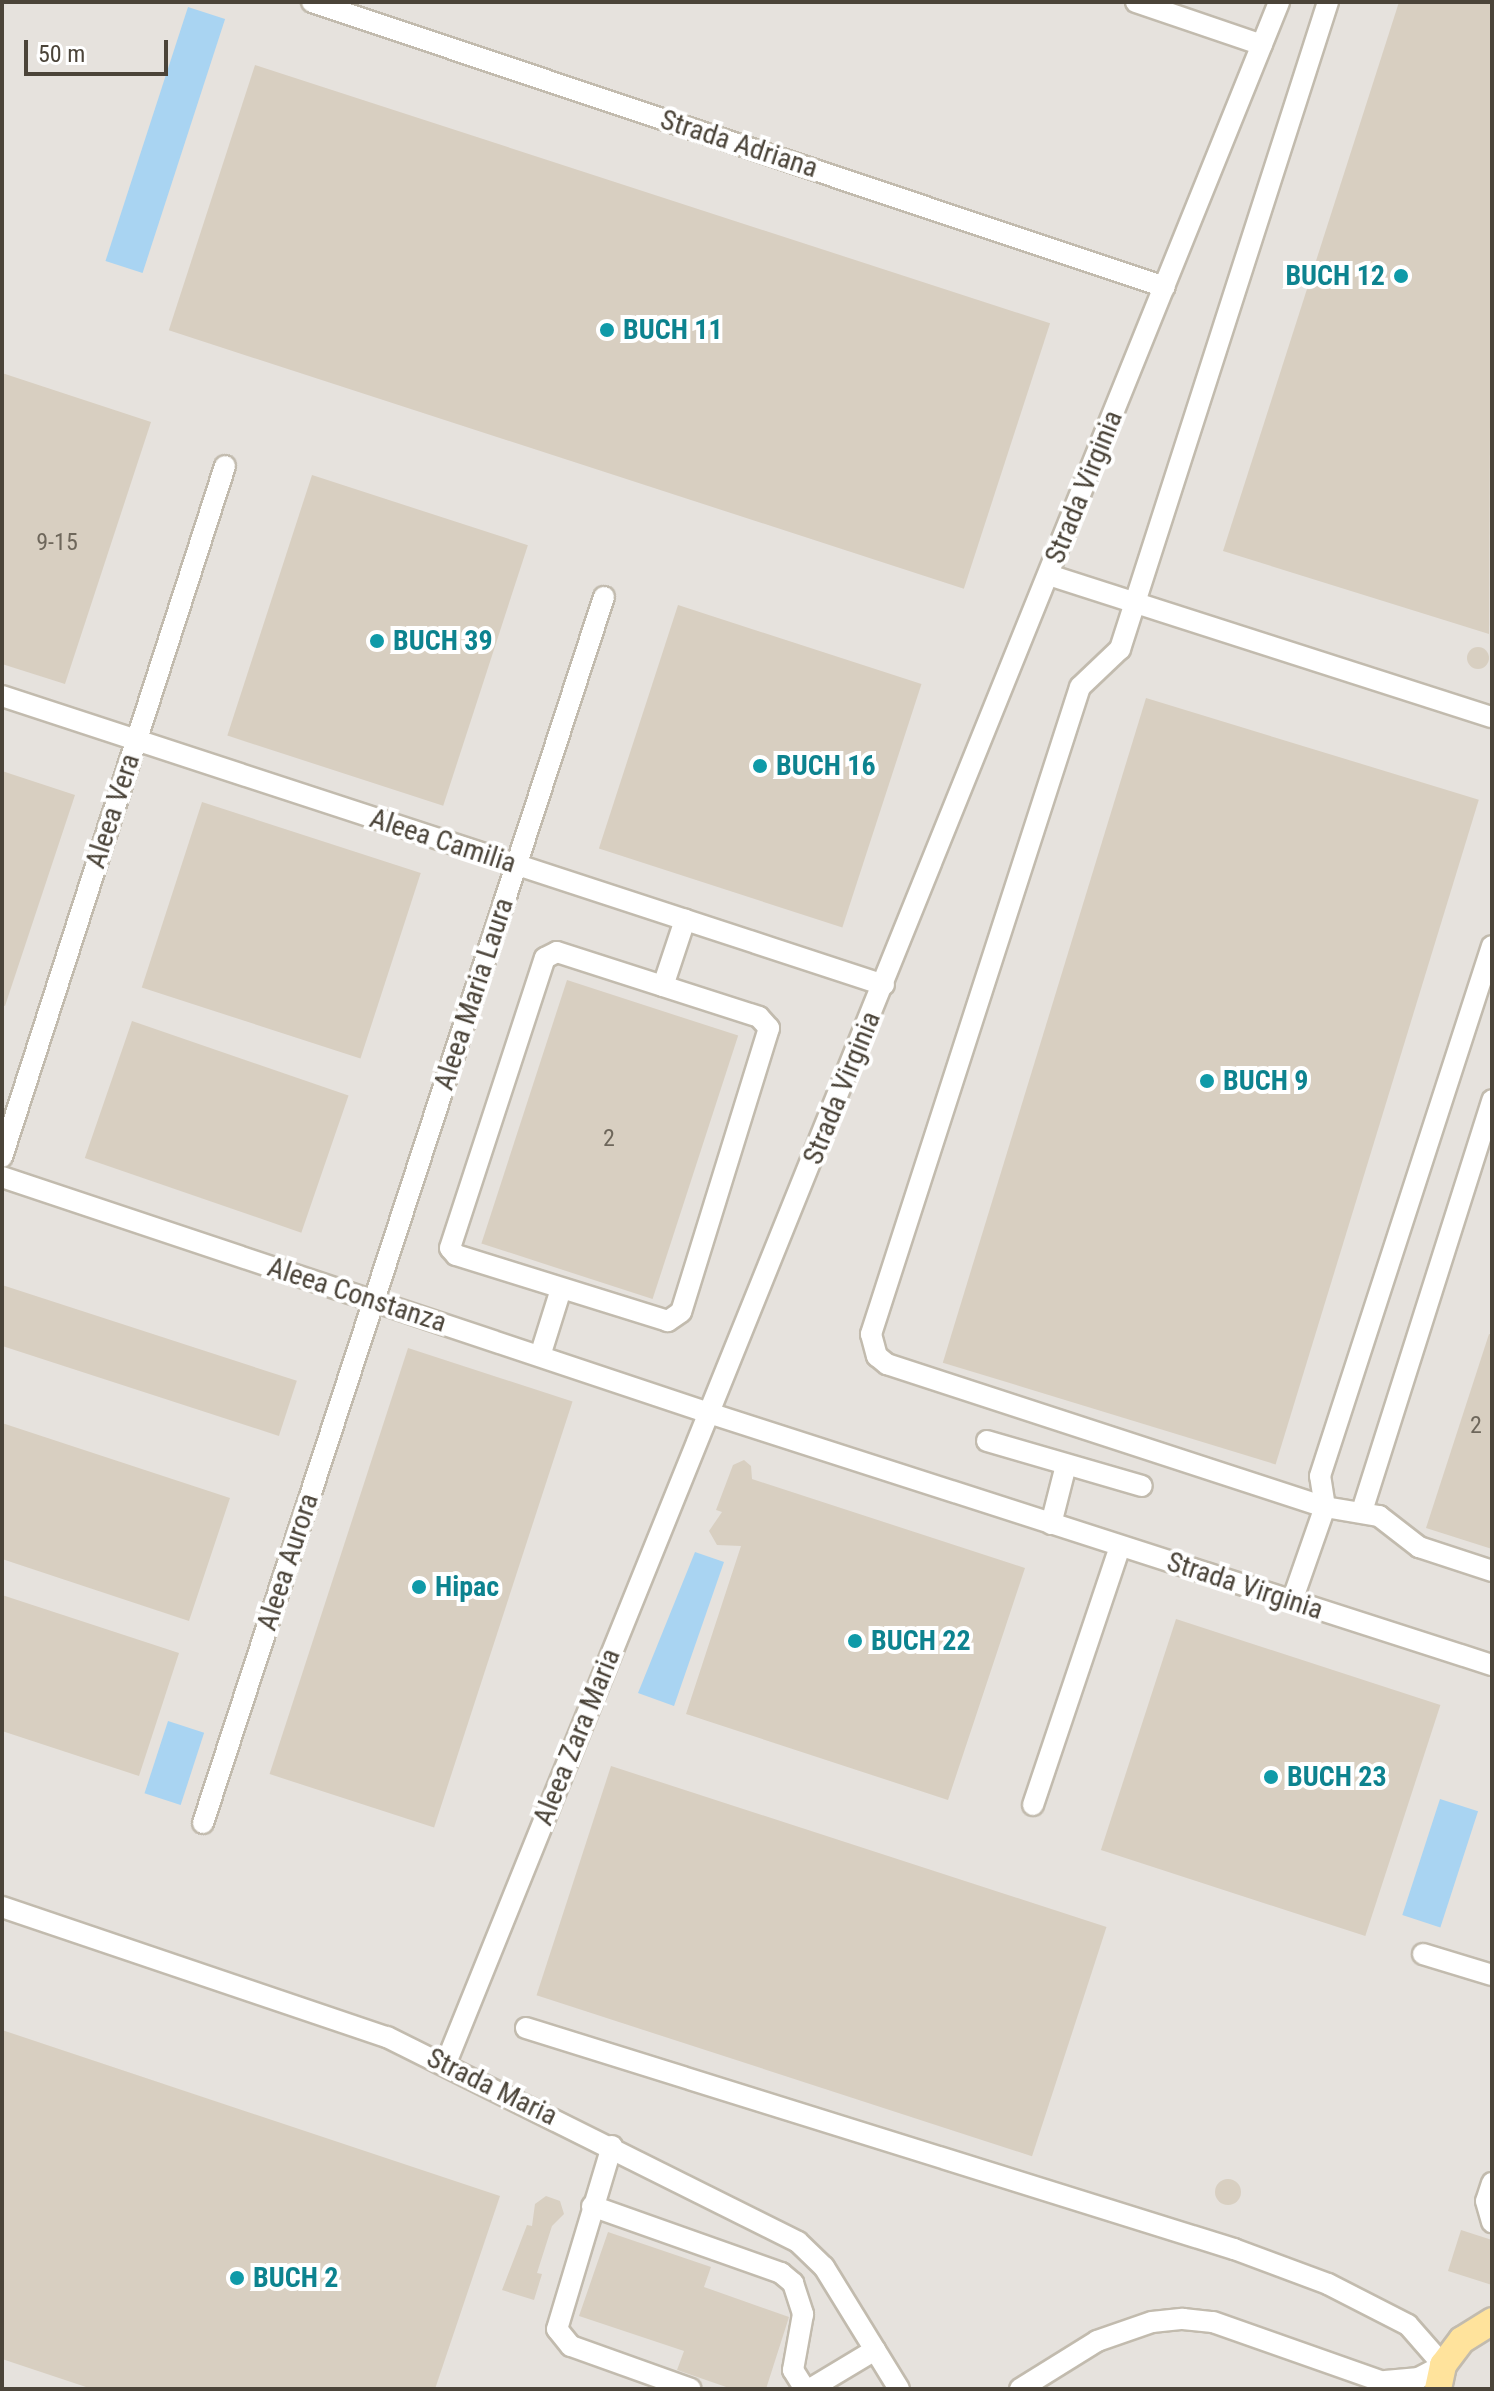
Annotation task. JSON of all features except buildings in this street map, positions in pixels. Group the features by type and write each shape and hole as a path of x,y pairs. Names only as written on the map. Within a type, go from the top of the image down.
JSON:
{"main road":[{"path":"1440,2377 1471,2331 1492,2321"}],"street":[{"name":"Strada Adriana","path":"312,2 1165,287"},
{"path":"1136,2 1262,45"},
{"name":"Strada Virginia","path":"1279,2 712,1414 1492,1665"},
{"path":"1328,2 1120,649 1080,687 871,1334 872,1344 887,1364 1325,1507 1362,1511 1390,1522 1419,1547 1492,1571"},
{"name":"Aleea Vera","path":"2,1157 225,466"},
{"path":"1049,575 1492,717"},
{"name":"Aleea Maria Laura","path":"374,1301 604,597"},
{"name":"Aleea Camilia","path":"2,696 884,985"},
{"path":"663,986 685,920"},
{"path":"1292,1601 1325,1507 1320,1476 1492,946"},
{"path":"557,952 663,986 759,1017 770,1034 681,1312 661,1322 456,1255 450,1244 545,958 557,952"},
{"path":"1362,1511 1492,1100"},
{"name":"Aleea Constanza","path":"2,1177 712,1414"},
{"path":"540,1356 561,1289"},
{"name":"Aleea Aurora","path":"203,1823 374,1301"},
{"name":"Aleea Zara Maria","path":"446,2063 694,1443 712,1414"},
{"path":"987,1441 1142,1486"},
{"path":"1051,1524 1066,1465"},
{"path":"1033,1805 1120,1546"},
{"name":"Strada Maria","path":"2,1907 334,2016 446,2063 798,2242 824,2267 899,2389"},
{"path":"1423,1954 1492,1975"},
{"path":"526,2028 1280,2264 1377,2306 1408,2325 1440,2377 1419,2378 1392,2385 1213,2322 1183,2319 1152,2322 1097,2341 1020,2389"},
{"path":"612,2146 557,2329 571,2346 691,2389"},
{"path":"1492,2183 1486,2201 1492,2222"},
{"path":"592,2206 781,2273 793,2283 803,2314 793,2370 808,2389 875,2350"}],"shaded area":[{"path":"2,2 1492,2 1492,2389 2,2389"}],"water":[{"path":"188,7 225,19 143,273 105,261"},
{"path":"695,1552 724,1562 674,1706 638,1693"},
{"path":"168,1721 204,1733 181,1805 145,1793"},
{"path":"1440,1799 1478,1811 1440,1927 1402,1915"}],"place":[{"name":"BUCH 12","path":"1401,276"},
{"name":"BUCH 11","path":"607,330"},
{"name":"BUCH 39","path":"377,641"},
{"name":"BUCH 16","path":"760,766"},
{"name":"BUCH 9","path":"1207,1081"},
{"name":"Hipac","path":"419,1587"},
{"name":"BUCH 22","path":"855,1641"},
{"name":"BUCH 23","path":"1271,1777"},
{"name":"BUCH 2","path":"237,2278"}]}
